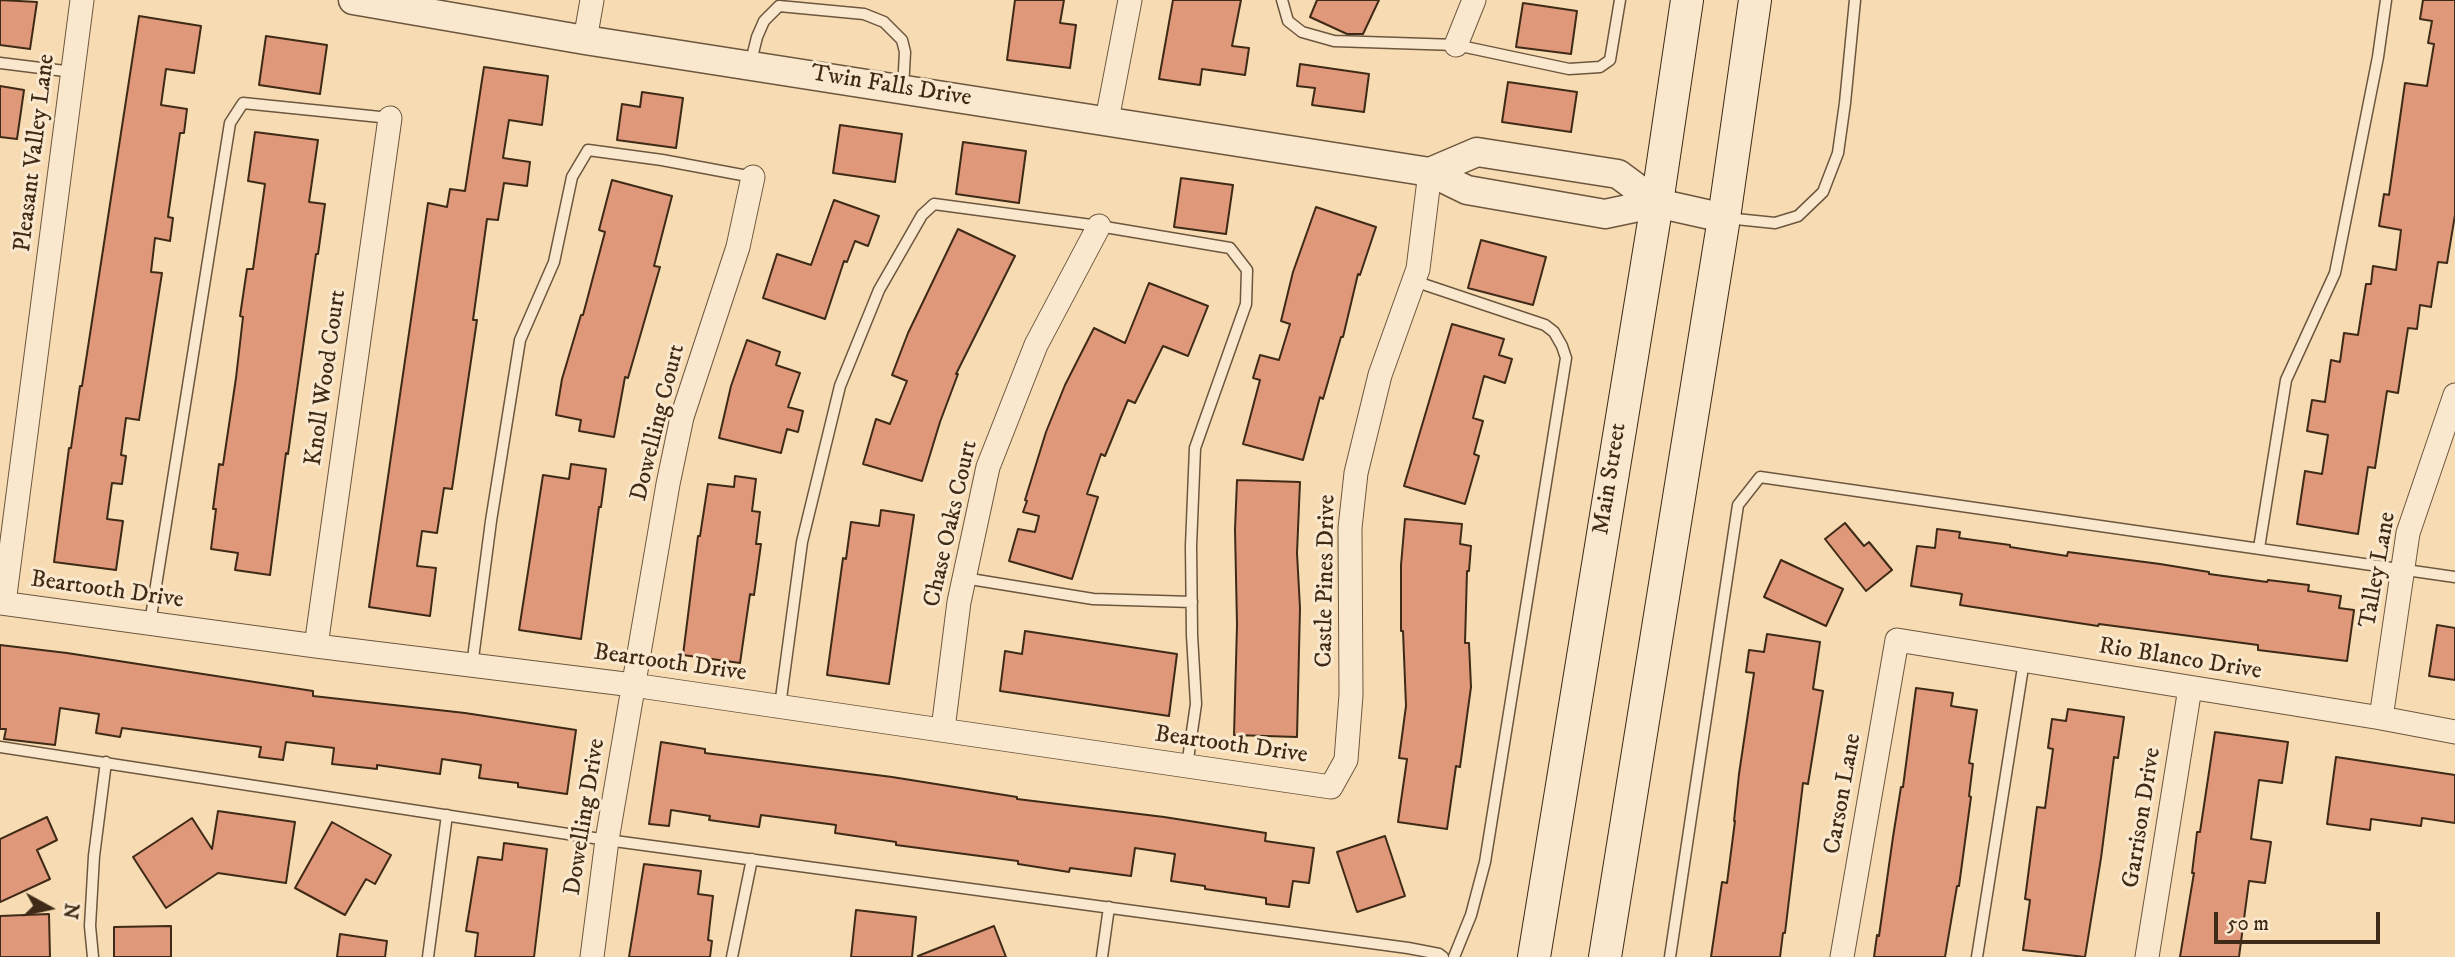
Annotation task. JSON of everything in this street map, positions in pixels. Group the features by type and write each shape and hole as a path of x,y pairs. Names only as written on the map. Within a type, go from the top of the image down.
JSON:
{"main road":[{"name":"Main Street","path":"1534,957 1688,0"},
{"path":"1605,957 1724,218 1755,0"}],"street":[{"name":"Pleasant Valley Lane","path":"2,603 82,0"},
{"name":"Twin Falls Drive","path":"354,0 585,40 1430,172 1467,190 1605,214 1657,203"},
{"path":"585,40 592,0"},
{"path":"1107,120 1130,0"},
{"path":"1456,46 1474,0"},
{"name":"Knoll Wood Court","path":"316,646 390,118"},
{"path":"1430,172 1477,152 1618,174 1657,203 1724,218"},
{"name":"Castle Pines Drive","path":"1331,787 1346,760 1351,695 1350,528 1356,473 1380,375 1414,281 1430,172"},
{"name":"Dowelling Court","path":"633,685 682,417 738,247 752,177"},
{"name":"Chase Oaks Court","path":"943,729 964,578 988,467 1036,345 1099,226"},
{"name":"Talley Lane","path":"2381,718 2407,533 2453,408"},
{"name":"Beartooth Drive","path":"2,603 316,646 633,685 1331,787"},
{"name":"Rio Blanco Drive","path":"1897,640 2455,732"},
{"name":"Carson Lane","path":"1842,957 1897,640"},
{"name":"Dowelling Drive","path":"592,957 607,840 633,685"},
{"name":"Garrison Drive","path":"2147,957 2190,688"}],"lane":[{"path":"1282,0 1288,21 1302,32 1334,41 1456,46 1569,69 1600,67 1610,60 1620,0"},
{"path":"1724,218 1775,223 1797,216 1823,192 1838,153 1855,0"},
{"path":"2259,548 2286,380 2335,273 2378,57 2386,0"},
{"path":"750,65 764,21 779,6 864,15 884,22 902,40 905,52 903,89"},
{"path":"0,63 73,72"},
{"path":"149,623 230,123 243,103 390,118"},
{"path":"472,666 491,521 520,340 554,262 572,177 589,150 752,177"},
{"path":"780,706 802,542 840,386 879,290 922,215 934,204 1099,226 1230,248 1247,270 1246,304 1195,448 1191,546 1196,704 1187,768"},
{"path":"1414,281 1545,325 1554,332 1566,358 1485,862 1471,915 1454,957"},
{"path":"1670,957 1738,505 1760,477 2455,577"},
{"path":"964,578 1093,599 1192,603"},
{"path":"1977,957 2024,661"},
{"path":"0,747 607,840 1109,906 1408,948 1443,957"},
{"path":"93,957 90,912 106,762"},
{"path":"428,957 447,815"},
{"path":"732,957 752,859"},
{"path":"1102,957 1109,906"}],"building":[{"path":"0,0 37,2 30,49 0,45"},
{"path":"1015,0 1064,0 1060,23 1076,25 1070,68 1007,60"},
{"path":"1173,0 1241,0 1232,46 1249,48 1245,75 1202,69 1200,85 1159,79"},
{"path":"1317,0 1379,0 1363,34 1347,34 1310,17"},
{"path":"2423,0 2455,0 2455,215 2447,263 2438,262 2431,307 2420,305 2417,329 2408,328 2398,393 2387,391 2375,468 2368,467 2358,534 2297,524 2305,471 2322,474 2328,435 2307,431 2312,400 2325,402 2331,360 2340,362 2344,333 2358,335 2366,284 2371,284 2373,266 2396,270 2401,230 2379,226 2384,194 2389,195 2405,83 2427,86 2434,44 2428,43 2432,21 2420,19"},
{"path":"1523,3 1577,11 1571,54 1516,47"},
{"path":"139,16 201,26 194,73 166,69 161,105 187,109 184,133 180,133 168,217 173,218 170,241 155,238 151,272 162,273 139,420 126,418 121,455 126,456 122,484 112,483 107,519 123,521 116,570 54,562 69,448 82,386"},
{"path":"266,36 327,45 320,94 259,85"},
{"path":"1300,64 1369,74 1364,112 1312,105 1315,88 1297,86"},
{"path":"484,67 548,76 542,125 509,120 503,158 530,162 527,186 504,183 498,220 487,219 473,320 477,320 452,489 444,488 437,533 422,531 417,566 436,568 430,616 369,607 428,203 447,207 450,189 465,191"},
{"path":"1508,82 1577,92 1571,132 1502,122"},
{"path":"0,86 24,90 17,139 0,137"},
{"path":"642,92 683,98 676,148 617,140 622,104 640,107"},
{"path":"840,125 902,134 895,182 833,173"},
{"path":"255,132 318,140 309,202 325,204 270,575 235,570 238,553 211,549 219,464 223,465 236,378 243,317 240,316 247,269 253,269 265,184 248,181"},
{"path":"963,142 1026,151 1019,203 956,194"},
{"path":"1181,178 1233,185 1226,234 1174,227"},
{"path":"612,180 672,196 654,266 660,267 628,378 625,377 614,437 579,431 581,420 556,415 562,379 583,315 605,232 599,230"},
{"path":"834,200 879,216 868,246 855,241 847,262 844,261 825,319 763,298 777,254 811,265"},
{"path":"1316,207 1376,227 1360,275 1358,274 1343,337 1323,399 1320,397 1303,460 1243,444 1260,380 1253,378 1260,355 1279,360 1290,324 1281,321 1293,272"},
{"path":"958,229 1015,256 956,374 922,481 863,464 876,419 890,424 907,381 892,375 908,333"},
{"path":"1481,240 1546,257 1533,305 1468,288"},
{"path":"1149,283 1208,306 1188,356 1163,346 1135,403 1128,400 1105,456 1101,454 1087,494 1098,497 1072,579 1009,561 1018,529 1035,532 1039,516 1023,512 1027,501 1025,500 1046,432 1065,385 1094,328 1125,343"},
{"path":"1452,324 1504,339 1499,355 1512,359 1505,383 1484,376 1473,418 1483,421 1474,454 1479,456 1465,504 1404,486"},
{"path":"747,340 780,352 776,365 800,373 788,407 803,411 798,432 787,429 781,453 719,438 731,386"},
{"path":"571,464 606,469 581,639 519,630 543,475 569,479"},
{"path":"735,476 756,479 752,511 760,512 756,544 761,544 754,595 750,594 740,663 683,655 698,536 708,484 734,487"},
{"path":"1237,480 1300,482 1297,553 1300,608 1297,737 1234,735"},
{"path":"881,510 914,515 889,684 827,675 843,558 846,559 851,522 879,526"},
{"path":"1405,519 1462,524 1460,544 1471,546 1467,571 1465,643 1469,643 1471,687 1460,767 1456,766 1447,829 1398,822 1407,759 1399,758 1406,706 1401,631 1401,565"},
{"path":"1845,523 1864,546 1869,542 1892,570 1866,591 1825,539"},
{"path":"1937,529 1960,532 1959,538 2067,556 2068,552 2267,582 2309,585 2308,591 2341,596 2339,608 2354,610 2347,661 2258,650 2258,645 2099,624 2098,626 1960,605 1962,594 1911,586 1917,546 1935,548"},
{"path":"1781,560 1843,589 1826,626 1764,597"},
{"path":"2437,625 2455,628 2455,680 2429,676"},
{"path":"1025,631 1177,654 1169,716 1000,691 1005,651 1022,654"},
{"path":"1767,634 1820,642 1813,689 1823,691 1808,784 1803,783 1785,933 1780,957 1711,957 1722,882 1727,883 1754,673 1746,672 1749,650 1764,652"},
{"path":"0,645 313,691 313,696 465,713 576,730 567,794 479,778 481,765 442,759 440,774 377,765 377,769 332,764 334,748 286,742 283,760 259,757 261,747 122,728 120,737 96,733 99,714 60,708 55,745 4,739 6,729 0,729"},
{"path":"1916,688 1953,693 1951,706 1977,710 1969,763 1973,764 1971,797 1959,886 1945,957 1874,957 1903,787"},
{"path":"2068,709 2124,717 2118,758 2114,757 2085,957 2023,950 2030,900 2025,899 2037,807 2045,808 2053,749 2048,748 2052,719 2066,721"},
{"path":"2215,732 2288,742 2282,783 2259,780 2251,839 2271,842 2265,883 2249,881 2239,957 2180,957 2194,873 2197,832 2200,832"},
{"path":"661,742 705,749 705,753 892,777 1017,799 1266,833 1265,841 1314,848 1309,883 1293,881 1289,907 1266,904 1266,898 1171,881 1175,854 1135,848 1131,876 1070,868 1069,872 1018,864 1018,861 896,845 896,842 835,833 836,825 761,815 759,827 709,820 710,816 671,810 669,826 649,824"},
{"path":"2336,757 2455,775 2455,823 2422,818 2421,826 2371,819 2370,830 2327,824"},
{"path":"218,811 295,822 286,883 218,873 166,908 133,857 192,818 212,849"},
{"path":"47,817 57,840 37,850 50,879 0,902 0,839"},
{"path":"332,822 391,855 375,884 366,879 345,915 295,888"},
{"path":"1385,836 1405,896 1357,912 1337,852"},
{"path":"504,843 547,849 534,957 475,957 478,933 466,931 478,857 502,860"},
{"path":"644,864 701,871 698,894 713,896 708,940 712,941 710,957 629,957"},
{"path":"856,910 916,917 912,957 851,957"},
{"path":"49,914 50,957 0,957 0,916"},
{"path":"171,926 171,957 114,957 114,927"},
{"path":"994,926 1006,957 918,957 918,956"},
{"path":"340,934 387,941 385,957 337,957"}]}
